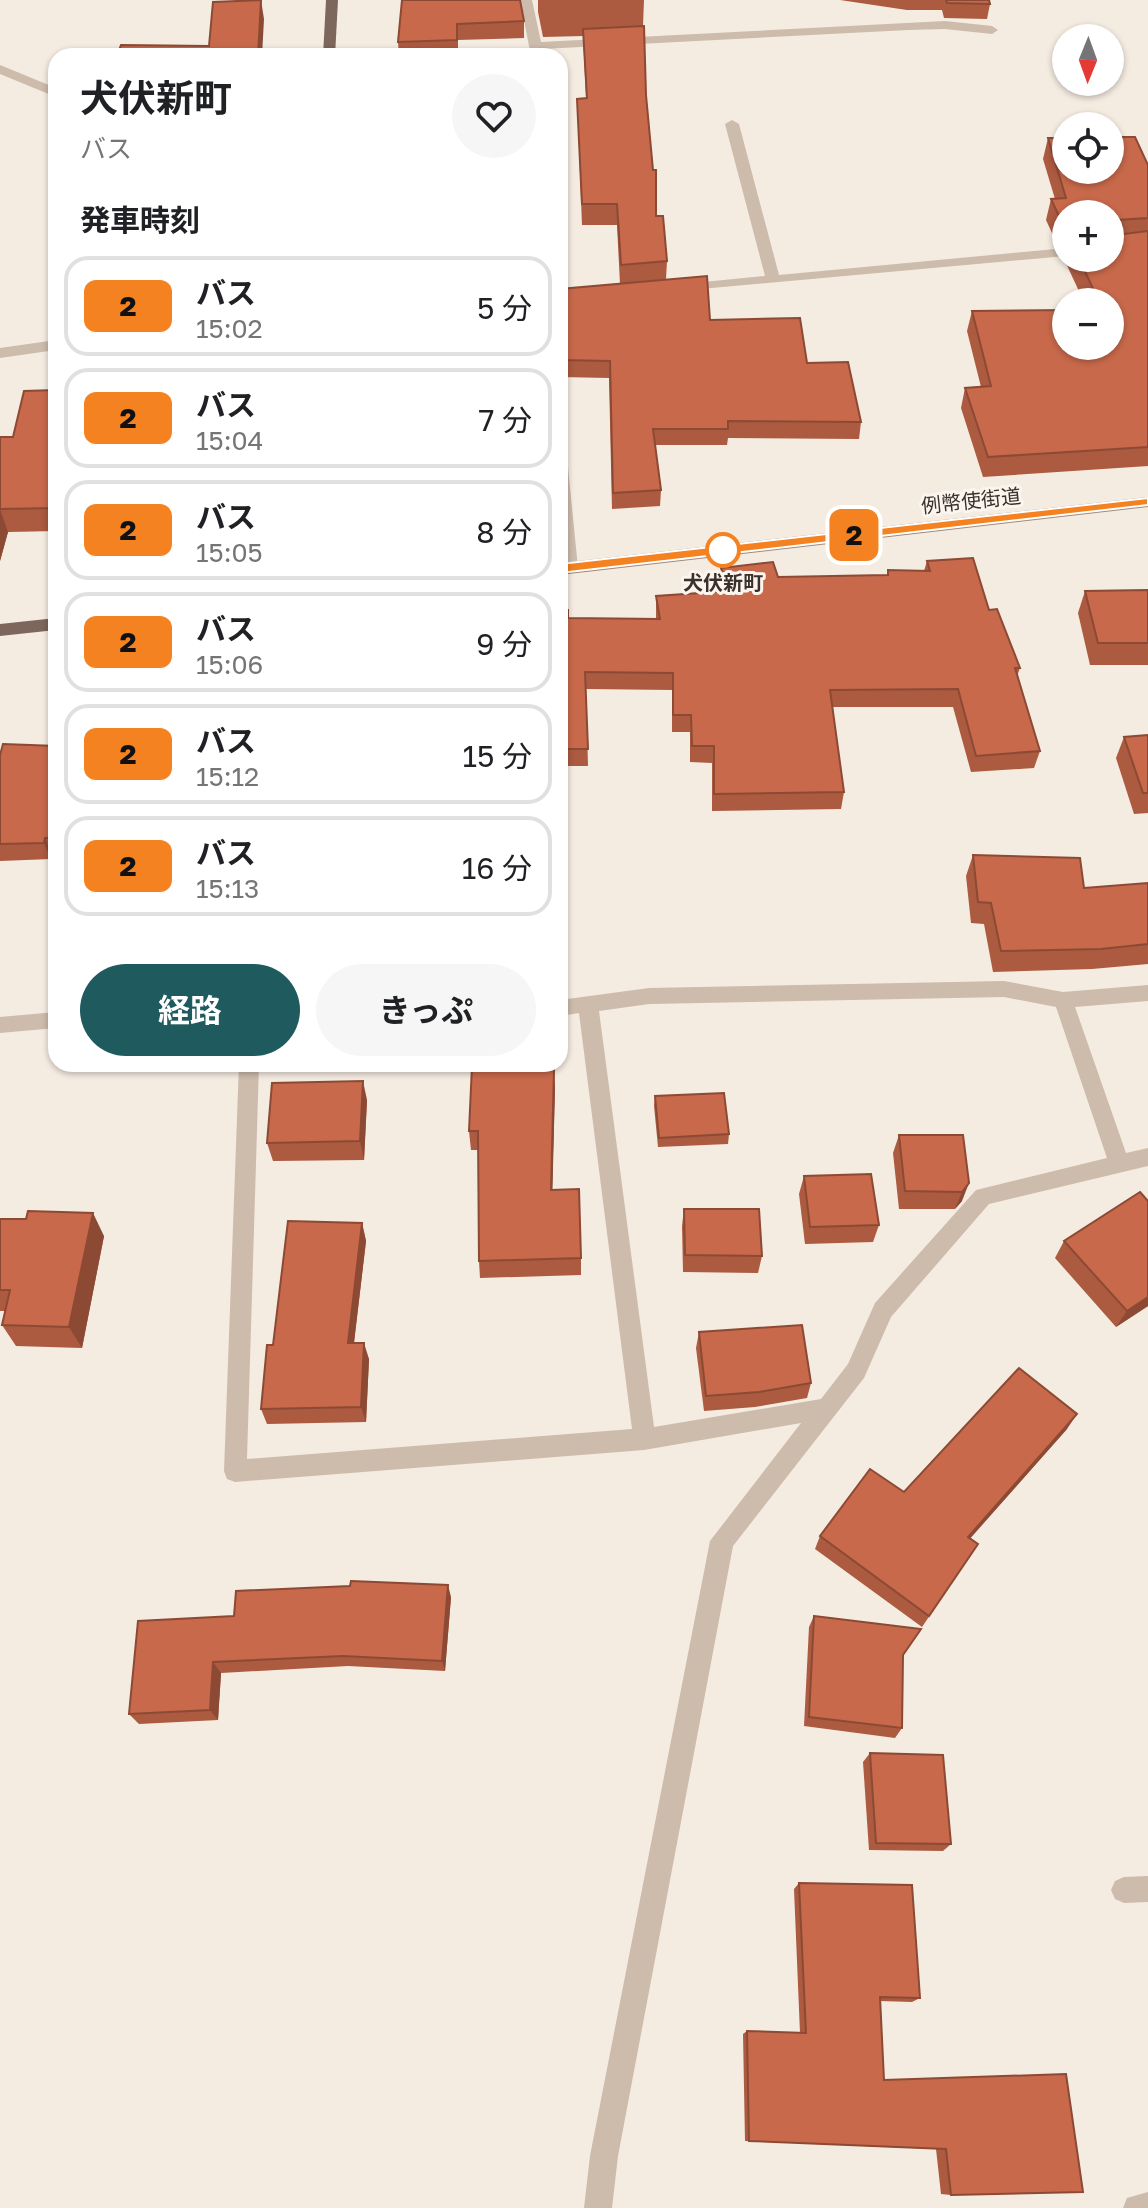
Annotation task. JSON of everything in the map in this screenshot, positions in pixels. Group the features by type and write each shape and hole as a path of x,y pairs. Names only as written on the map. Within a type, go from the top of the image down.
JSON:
{"main road":[{"path":"329,48 332,0"},
{"name":"例幣使街道","path":"568,568 1148,502"},
{"path":"0,630 48,625"}],"street":[{"path":"526,0 534,48"},
{"path":"568,49 908,26 945,25 992,30"},
{"path":"0,69 48,90"},
{"path":"732,124 773,279"},
{"path":"667,289 1052,253"},
{"path":"0,353 48,346"},
{"path":"568,1007 649,996 1004,989 1063,1000 1148,993"},
{"path":"1063,1000 1120,1165"},
{"path":"588,1004 644,1439"},
{"path":"0,1025 48,1021"},
{"path":"249,1072 235,1471 644,1439 827,1408"},
{"path":"598,2208 604,2156 722,1541 856,1371 883,1310 983,1196 1148,1157"},
{"path":"1137,2208 1148,2206"}],"building":[{"path":"261,0 258,48 120,48 121,45 209,46 213,2"},
{"path":"402,0 520,0 524,21 457,24 457,40 398,42"},
{"path":"946,0 989,0 990,4 947,3"},
{"path":"644,26 646,95 653,170 656,170 656,216 663,216 667,261 621,265 617,204 582,204 577,99 587,98 583,29"},
{"path":"1124,137 1135,137 1148,165 1148,218 1124,220 1124,200 1051,199 1066,198 1062,184 1124,184"},
{"path":"1148,231 1148,447 988,457 965,388 991,386 972,311 1052,310 1052,360 1124,360 1124,288 1093,288 1085,272 1124,272 1124,234"},
{"path":"707,276 710,320 800,318 807,363 848,362 861,422 728,421 728,429 653,429 661,490 613,493 610,361 568,360 568,288"},
{"path":"48,390 48,508 0,509 0,437 13,437 24,391"},
{"path":"973,558 989,610 997,609 1020,668 1015,668 1040,751 976,756 958,689 830,690 844,792 714,794 714,746 692,746 691,715 673,715 673,673 585,672 588,749 568,749 568,618 660,619 656,596 729,591 721,568 773,562 778,577 888,575 888,570 930,571 927,561"},
{"path":"1148,590 1148,643 1098,643 1085,591"},
{"path":"1148,735 1148,793 1143,793 1124,737"},
{"path":"3,744 48,746 48,838 44,843 0,844 0,755"},
{"path":"973,855 1080,858 1084,888 1148,883 1148,944 1101,949 1001,951 991,903 978,902"},
{"path":"472,1072 554,1072 551,1190 579,1189 581,1258 479,1261 478,1131 469,1131"},
{"path":"363,1081 360,1141 267,1143 272,1083"},
{"path":"724,1093 729,1134 659,1138 655,1096"},
{"path":"899,1135 963,1135 969,1183 962,1192 905,1191"},
{"path":"871,1174 879,1225 810,1227 804,1176"},
{"path":"1140,1192 1148,1201 1148,1297 1127,1311 1064,1241"},
{"path":"684,1209 759,1209 762,1256 685,1255"},
{"path":"28,1211 93,1213 69,1327 2,1325 10,1290 0,1290 0,1219 26,1219"},
{"path":"288,1221 362,1223 348,1343 364,1343 361,1407 261,1409 267,1345 273,1345"},
{"path":"802,1325 811,1383 759,1392 706,1396 699,1332"},
{"path":"1019,1368 1077,1414 968,1537 978,1544 929,1616 820,1536 870,1469 904,1492"},
{"path":"351,1581 448,1585 442,1661 343,1656 213,1662 210,1710 129,1714 138,1621 234,1616 236,1591 350,1586"},
{"path":"814,1616 921,1629 903,1655 902,1728 809,1717"},
{"path":"870,1753 943,1755 951,1844 876,1843"},
{"path":"799,1883 912,1885 920,1998 880,1997 884,2080 1066,2074 1083,2192 951,2195 946,2149 749,2141 747,2031 806,2033"}],"bus line":[{"name":"2","path":"568,568 1148,502"}],"place":[{"name":"犬伏新町","path":"723,550"}]}
